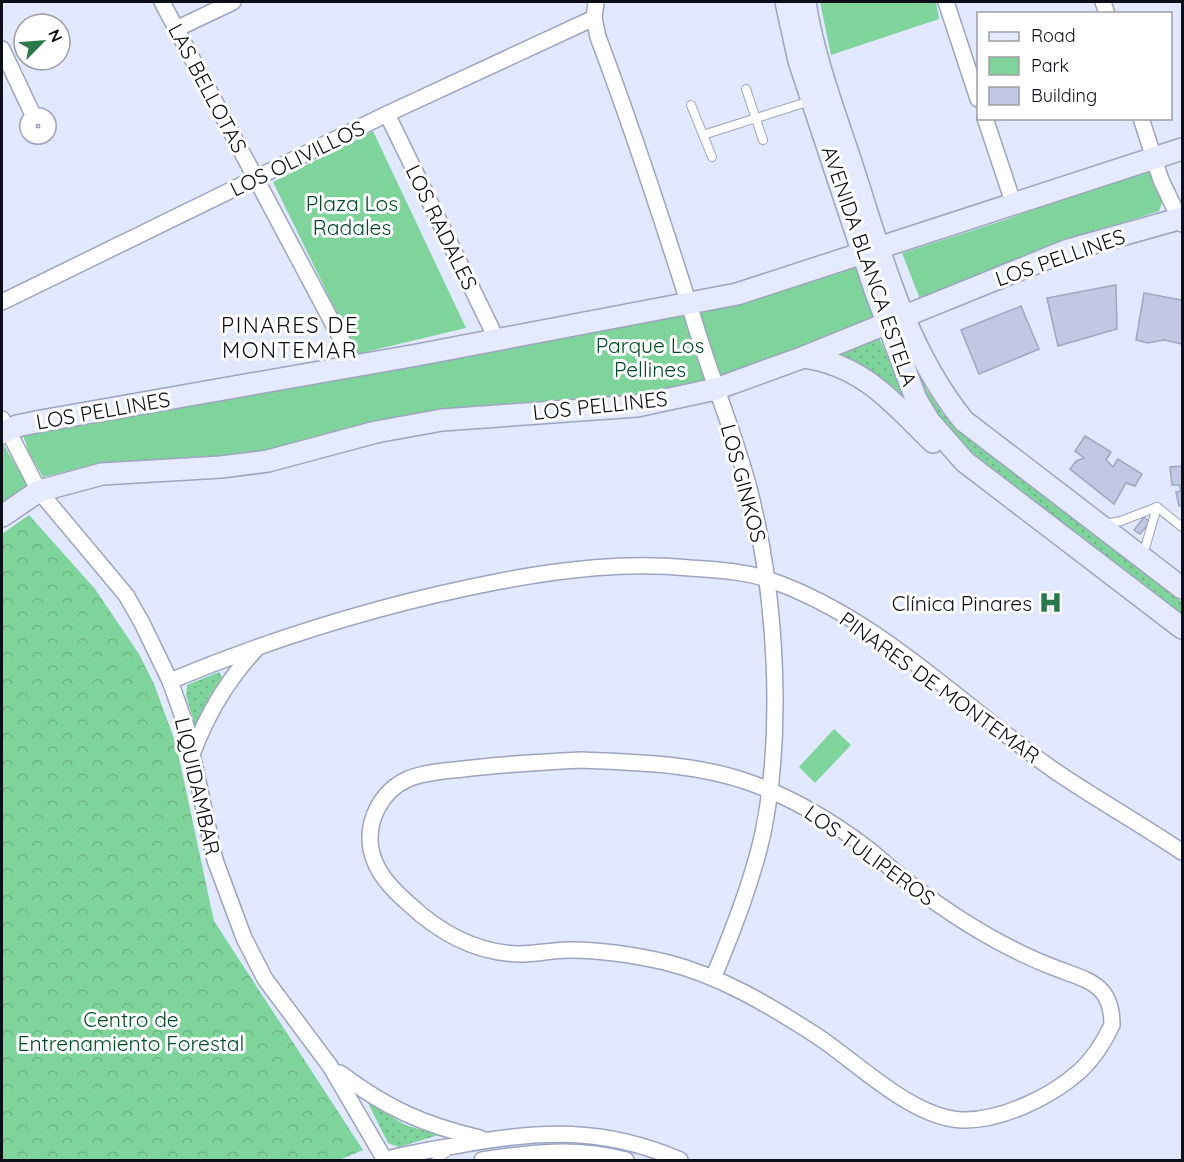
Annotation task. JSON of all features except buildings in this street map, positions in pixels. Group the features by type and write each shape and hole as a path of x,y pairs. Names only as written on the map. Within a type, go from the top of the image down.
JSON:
{"main road":[{"name":"AVENIDA BLANCA ESTELA","path":"786,2 792,36 813,100 896,319 916,399 929,421 965,462 1182,628"},
{"name":"AVENIDA BLANCA ESTELA","path":"805,2 872,252"},
{"name":"LOS PELLINES","path":"3,427 497,340 737,294 872,252 1182,149"},
{"name":"LOS PELLINES","path":"2,516 39,491 86,477 123,471 173,471 268,461 376,432 442,420 638,406 716,389 804,357 1068,250 1181,220"},
{"name":"AVENIDA BLANCA ESTELA","path":"896,319 938,386 964,421 1182,588"},
{"path":"804,357 827,361 860,374 941,450 965,462"}],"street":[{"name":"LAS BELLOTAS","path":"162,2 355,365"},
{"path":"176,29 233,2"},
{"name":"LOS GINKOS","path":"596,2 594,18 598,37 626,111 750,494 766,579 774,720 770,790 753,870 714,976"},
{"path":"946,2 977,96"},
{"name":"LOS OLIVILLOS","path":"2,302 258,179 387,114 594,18"},
{"path":"2,49 34,117"},
{"name":"LOS RADALES","path":"387,114 497,340"},
{"path":"986,120 1014,205"},
{"path":"1141,120 1153,159 1181,220"},
{"name":"LIQUIDAMBAR","path":"3,427 39,491 126,596 170,681 194,752 201,807 212,851 244,938 265,980 330,1066 385,1160"},
{"name":"PINARES DE MONTEMAR","path":"170,681 312,627 443,591 569,569 672,566 766,579 822,604 875,636 1056,771 1182,852"},
{"path":"194,752 208,715 223,688 258,646"},
{"name":"LOS TULIPEROS","path":"582,760 663,764 717,773 770,790 837,826 906,881 976,929 1020,954 1091,981 1106,995 1112,1015 1112,1025 1095,1054 1079,1072 1051,1091 990,1116 951,1119 915,1106 816,1035 714,976 632,955 568,950 535,953 501,952 459,940 422,916 382,876 371,846 374,815 385,797 409,778 513,763 582,760"},
{"name":"LIQUIDAMBAR","path":"330,1066 365,1092 404,1114 436,1128 485,1140"},
{"path":"385,1160 485,1140 553,1133 595,1135 639,1145 680,1161"},
{"path":"482,1161 550,1150 590,1153 626,1161"}],"lane":[{"path":"746,89 763,140"},
{"path":"703,135 813,100"},
{"path":"692,105 712,157"},
{"path":"1100,525 1121,521 1157,507"},
{"path":"1157,507 1182,527"},
{"path":"1142,557 1157,507"},
{"path":"436,1161 437,1157 462,1144"}],"green space":[{"path":"820,2 936,2 939,19 831,55"},
{"name":"Plaza Los Radales","path":"373,131 466,328 357,354 273,182"},
{"path":"1143,169 1156,175 1165,195 1159,211 1077,237 920,299 902,253 1005,220"},
{"name":"Parque Los Pellines","path":"859,263 875,315 780,361 662,394 220,459 84,467 43,477 29,453 23,435"},
{"path":"902,333 927,390 943,414 1182,602 1182,614 953,438 922,399"},
{"path":"879,338 912,408 866,368 835,357"},
{"path":"2,442 29,488 2,503"},
{"name":"Centro de Entrenamiento Forestal","path":"29,515 95,589 139,654 154,684 176,744 214,921 363,1150 339,1160 2,1160 2,534"},
{"path":"219,672 222,677 207,700 199,725 195,726 186,695 187,685"},
{"path":"834,729 851,745 815,783 799,767"},
{"path":"367,1101 405,1125 439,1135 399,1147 388,1143"}],"place":[{"name":"Clínica Pinares","path":"1050,603"}],"district":[{"name":"PINARES DE MONTEMAR","path":"290,338"}]}
